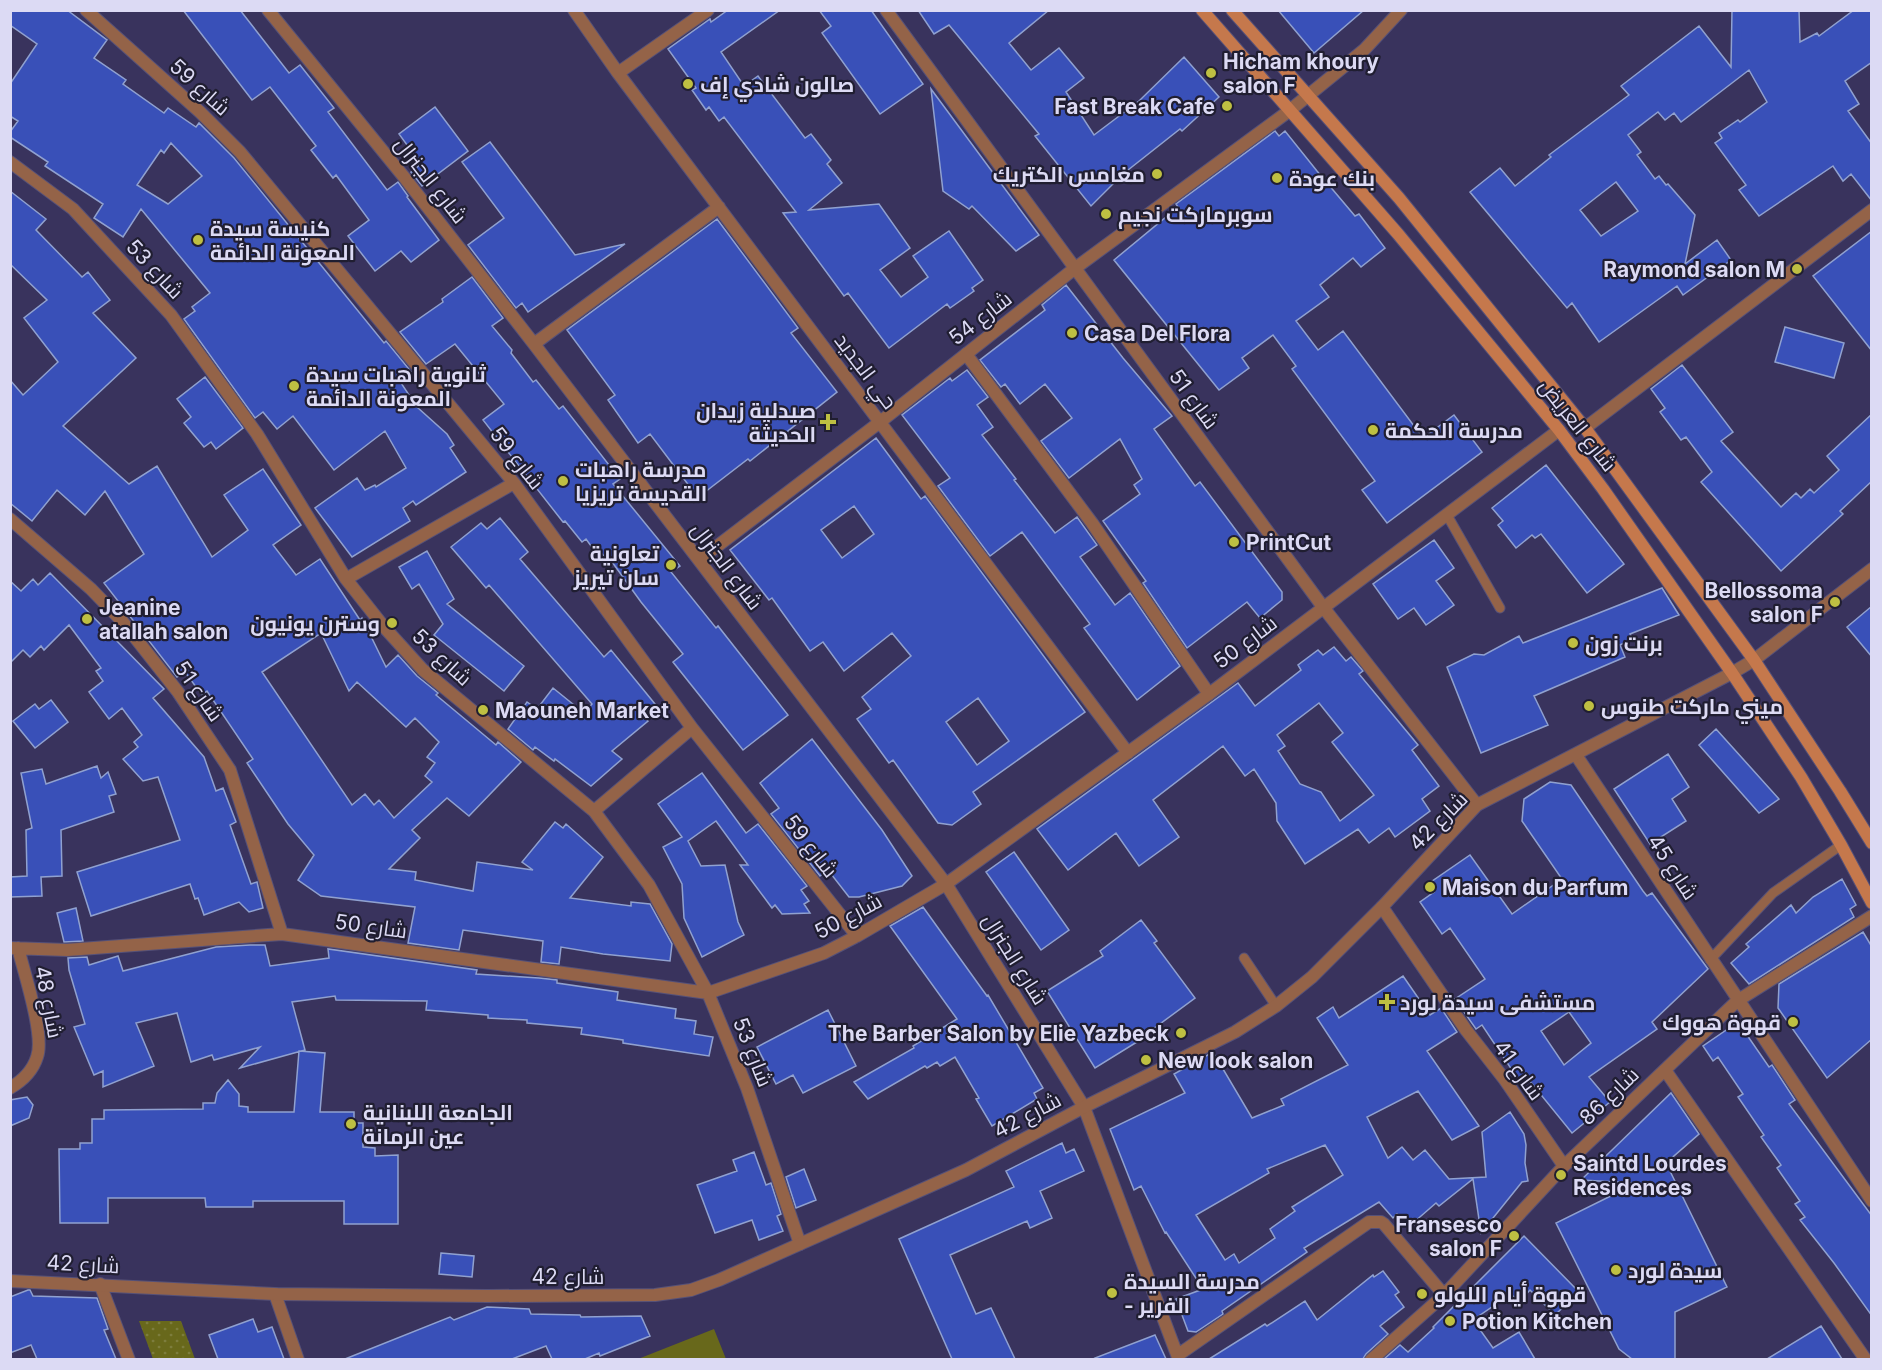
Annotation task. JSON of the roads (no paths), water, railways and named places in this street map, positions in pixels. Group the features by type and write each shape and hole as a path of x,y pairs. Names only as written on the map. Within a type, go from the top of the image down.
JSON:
{"main road":[{"name":"شارع العريض","path":"1202,10 1398,234 1559,430 1732,673 1801,777 1872,903"},
{"name":"شارع العريض","path":"1232,10 1406,207 1585,428 1754,660 1872,843"}],"street":[{"name":"شارع 59","path":"86,10 200,112 240,152 514,483 692,728 857,936"},
{"name":"شارع الجنرال","path":"268,10 405,177 946,884 1084,1107"},
{"name":"حي الجديد","path":"574,10 1128,753"},
{"path":"618,72 708,10"},
{"name":"شارع 51","path":"886,10 1323,608 1477,805"},
{"name":"شارع 54","path":"699,560 880,422 1074,269 1289,111 1364,50 1401,10"},
{"name":"شارع 53","path":"10,162 73,209 171,315 257,434 346,579 384,627 423,670 594,812 649,885 708,993 747,1088 800,1244"},
{"path":"534,344 719,207"},
{"path":"1585,428 1872,210"},
{"path":"966,354 1092,523 1209,694"},
{"name":"شارع 50","path":"14,948 68,950 282,934 708,993 824,953 946,884 1209,694 1559,430"},
{"path":"346,579 514,483"},
{"name":"شارع 51","path":"10,519 91,589 122,621 178,692 230,770 282,934"},
{"name":"شارع 42","path":"10,1281 275,1294 655,1295 691,1290 719,1280 966,1170 1084,1107 1235,1032 1276,1006 1312,976 1382,908 1477,805 1754,660 1872,570"},
{"path":"594,812 692,728"},
{"name":"شارع 45","path":"1576,755 1737,1001 1872,1201"},
{"name":"شارع 41","path":"1382,908 1564,1166"},
{"name":"شارع 86","path":"1371,1359 1443,1295 1564,1166 1737,1001 1872,916"},
{"name":"شارع 48","path":"10,1088 32,1068 39,1055 38,1028 14,948"},
{"path":"1665,1070 1866,1359"},
{"name":"شارع 42","path":"1084,1107 1179,1357"},
{"path":"1179,1357 1369,1222 1384,1224 1443,1295"},
{"path":"100,1284 129,1359"},
{"path":"275,1294 298,1359"}],"lane":[{"path":"1447,515 1500,608"},
{"path":"1710,960 1773,893 1841,845"},
{"path":"1244,958 1276,1006"}],"place":[{"name":"Hicham khoury salon F","path":"1211,73"},
{"name":"صالون شادي إف","path":"688,84"},
{"name":"Fast Break Cafe","path":"1227,106"},
{"name":"مغامس الكتريك","path":"1157,174"},
{"name":"بنك عودة","path":"1277,178"},
{"name":"سوبرماركت نجيم","path":"1106,214"},
{"name":"كنيسة سيدة المعونة الدائمة","path":"198,240"},
{"name":"Raymond salon M","path":"1797,269"},
{"name":"Casa Del Flora","path":"1072,333"},
{"name":"ثانوية راهبات سيدة المعونة الدائمة","path":"294,386"},
{"name":"صيدلية زيدان الحديثة","path":"828,422"},
{"name":"مدرسة الحكمة","path":"1373,430"},
{"name":"مدرسة راهبات القديسة تريزيا","path":"563,481"},
{"name":"PrintCut","path":"1234,542"},
{"name":"تعاونية سان تيريز","path":"671,565"},
{"name":"Bellossoma salon F","path":"1835,602"},
{"name":"Jeanine atallah salon","path":"87,619"},
{"name":"وسترن يونيون","path":"392,623"},
{"name":"برنت زون","path":"1573,643"},
{"name":"ميني ماركت طنوس","path":"1589,706"},
{"name":"Maouneh Market","path":"483,710"},
{"name":"Maison du Parfum","path":"1430,887"},
{"name":"مستشفى سيدة لورد","path":"1387,1002"},
{"name":"قهوة هووك","path":"1793,1022"},
{"name":"The Barber Salon by Elie Yazbeck","path":"1181,1033"},
{"name":"New look salon","path":"1146,1060"},
{"name":"الجامعة اللبنانية عين الرمانة","path":"351,1124"},
{"name":"Saintd Lourdes Residences","path":"1561,1175"},
{"name":"Fransesco salon F","path":"1514,1236"},
{"name":"سيدة لورد","path":"1616,1270"},
{"name":"مدرسة السيدة - الفرير","path":"1112,1293"},
{"name":"قهوة أيام اللولو","path":"1422,1294"},
{"name":"Potion Kitchen","path":"1450,1321"}]}
